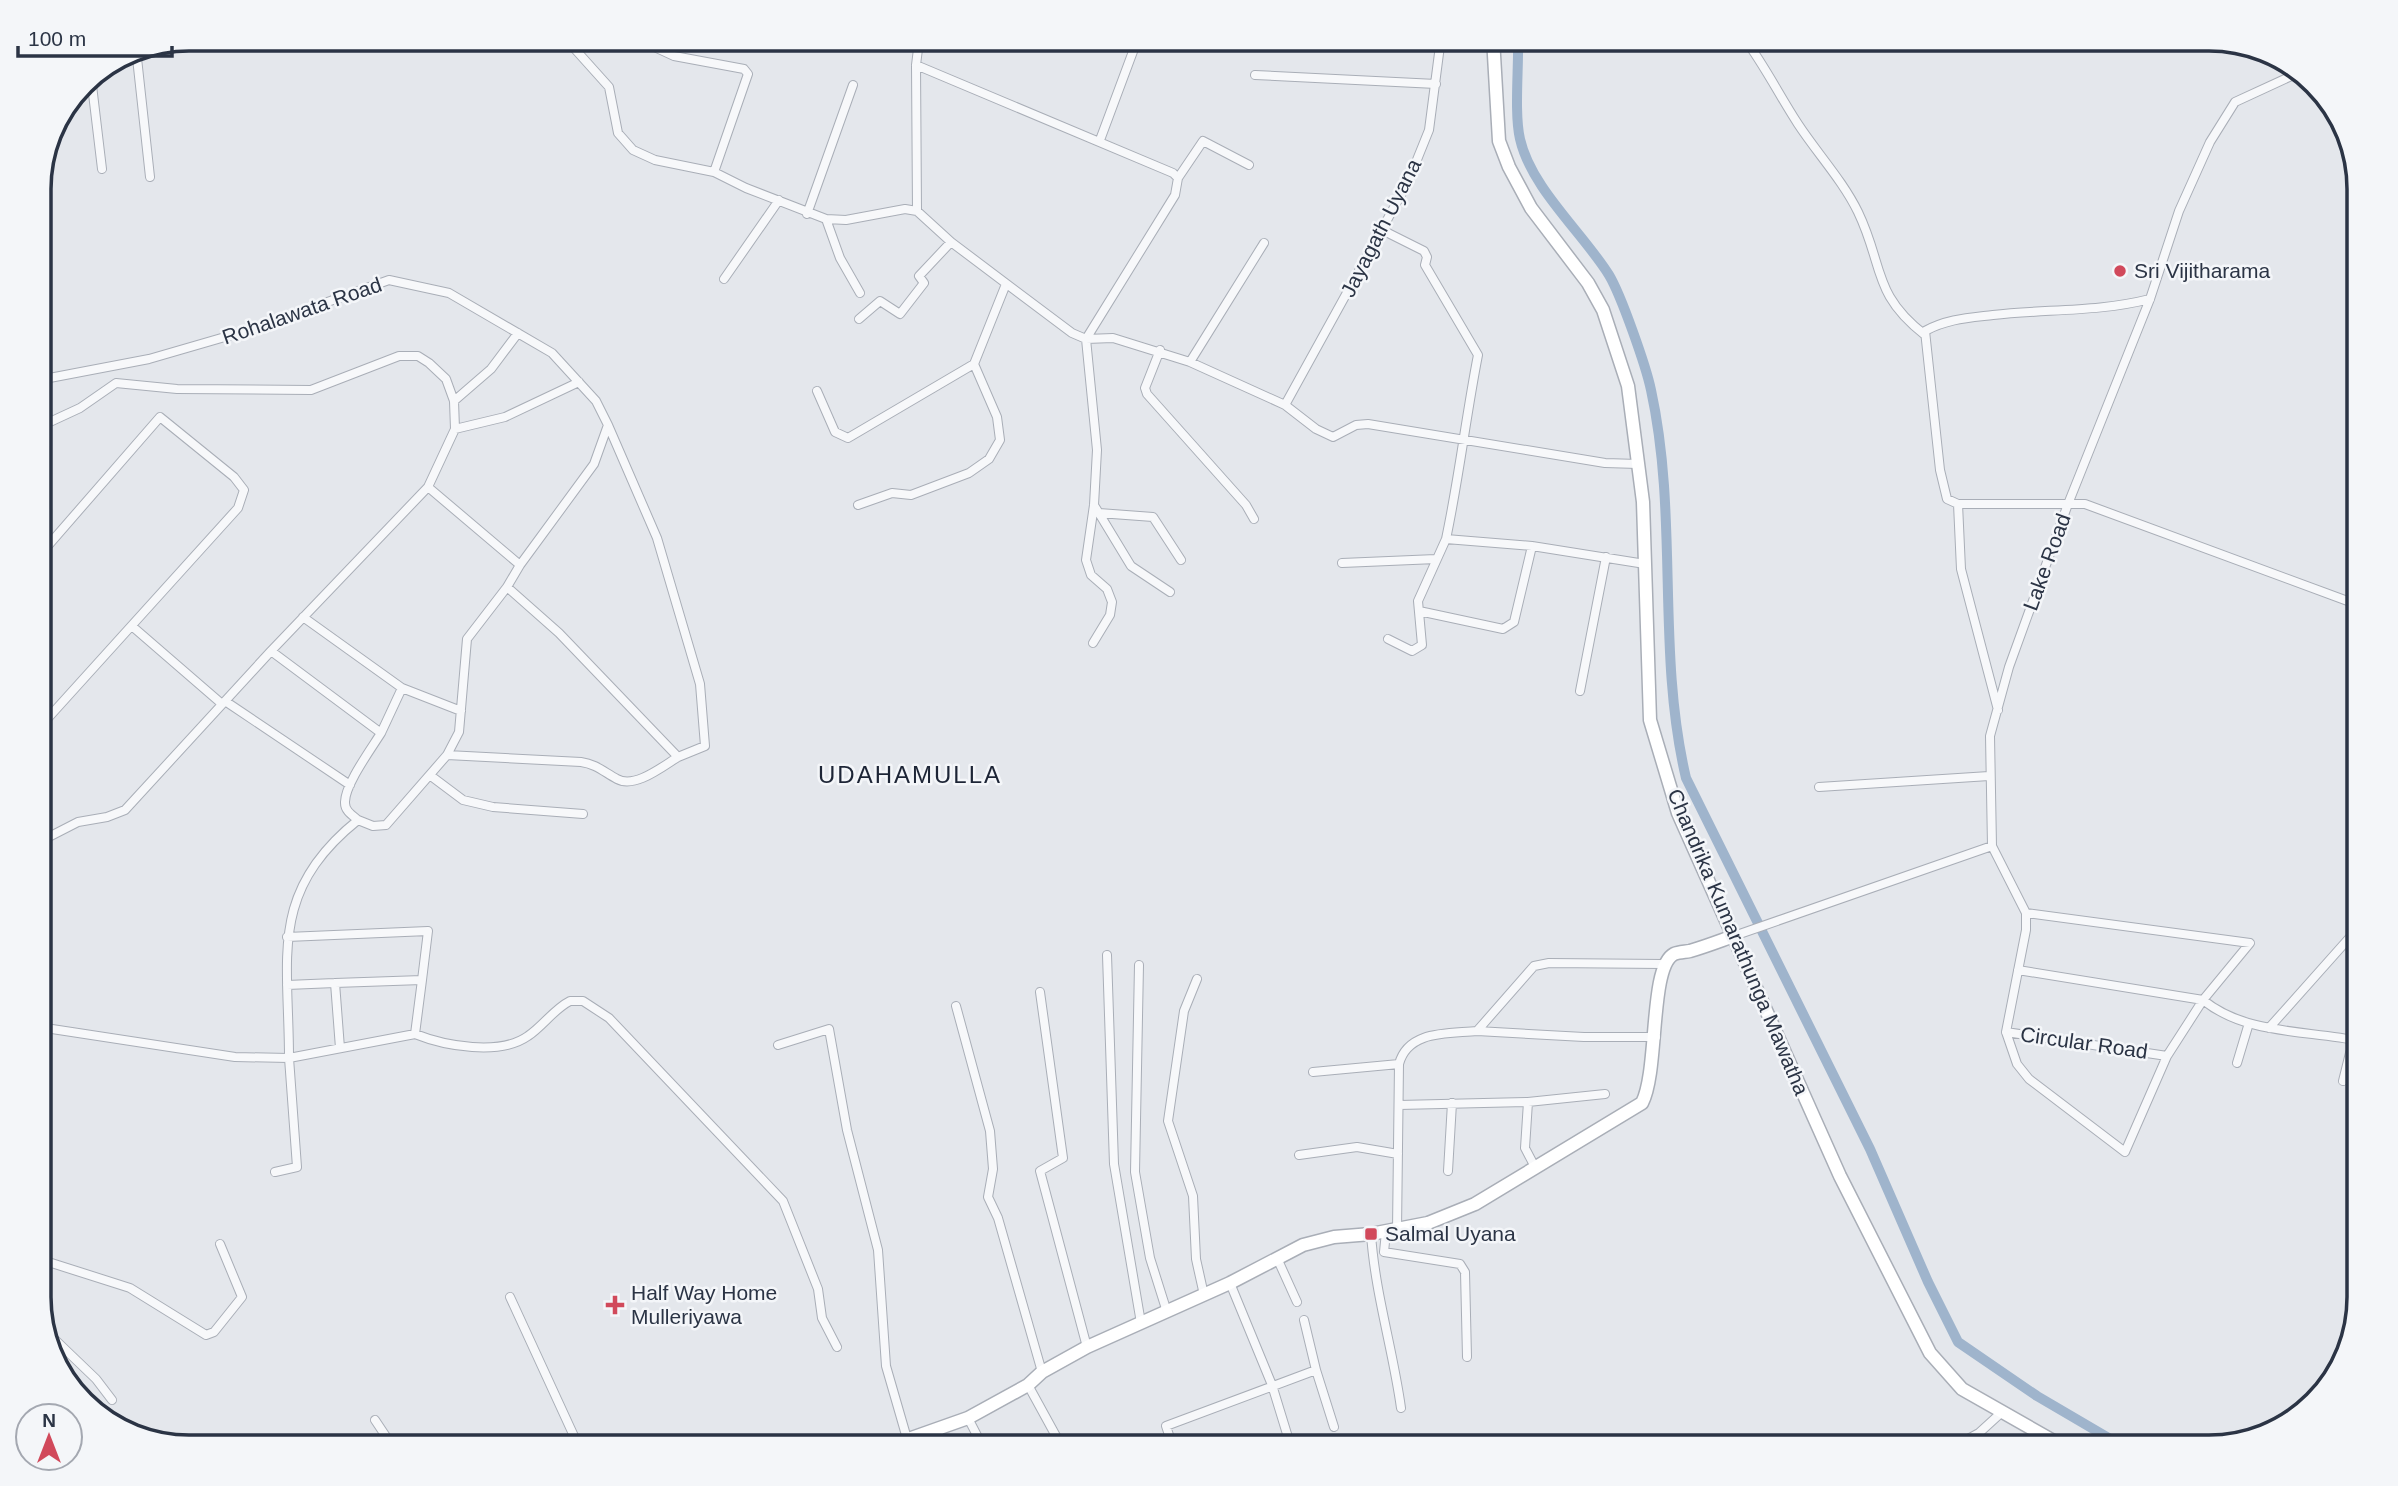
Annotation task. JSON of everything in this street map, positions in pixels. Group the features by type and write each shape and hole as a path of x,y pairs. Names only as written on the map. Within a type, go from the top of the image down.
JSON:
{"main road":[{"name":"Chandrika Kumarathunga Mawatha","path":"1494,51 1499,141 1531,208 1588,283 1603,310 1628,386 1638,464 1645,564 1650,720 1678,813 1737,935 1840,1176 1930,1353 1962,1389 2043,1435"},
{"path":"926,1435 968,1418 1028,1385 1042,1372 1087,1347 1230,1283 1313,1242 1428,1223 1475,1204 1642,1102 1647,1092 1656,1037 1659,978 1663,964 1675,954 1737,935"}],"street":[{"path":"576,51 608,88 618,133 633,150 655,160 713,172 807,214 826,219 846,220 905,209 917,211 951,242 1072,333 1086,339 1114,338 1160,350 1191,362 1285,405 1316,429 1333,437 1356,425 1368,424 1605,463 1638,464"},
{"path":"663,51 674,56 744,69 748,74 713,172"},
{"path":"917,211 918,51"},
{"path":"1100,140 1133,51"},
{"name":"Jayagath Uyana","path":"1285,405 1408,182 1429,130 1440,51"},
{"path":"1753,51 1771,75 1782,99 1858,212 1884,289 1901,317 1926,335"},
{"path":"137,61 150,177"},
{"path":"916,65 1100,140 1173,173 1178,178"},
{"path":"1255,75 1436,83"},
{"name":"Lake Road","path":"1992,846 1990,736 2009,667 2068,504 2150,299 2179,211 2210,142 2235,102 2290,77"},
{"path":"807,214 853,85"},
{"path":"93,90 102,169"},
{"path":"1093,643 1110,615 1112,601 1107,589 1091,575 1086,561 1096,509 1097,450 1086,339 1175,195 1178,178 1203,141 1249,165"},
{"path":"724,279 779,200"},
{"path":"826,219 840,258 860,293"},
{"path":"1382,230 1424,251 1427,257 1425,265 1478,355 1462,439 1459,480 1446,539 1418,601 1422,645 1418,650 1412,651 1388,639"},
{"path":"859,319 880,300 900,314 924,283 919,276 951,242"},
{"path":"1191,362 1264,243"},
{"name":"Rohalawata Road","path":"51,378 149,359 249,330 389,280 449,293 552,353 596,401 657,538 700,684 705,746 678,757"},
{"path":"817,391 835,432 848,438 974,363 1006,284"},
{"path":"2150,299 2118,307 2029,311 1943,321 1925,331 1940,470 1947,499 1958,504 2085,505 2347,601"},
{"path":"454,401 491,369 518,334"},
{"path":"1160,350 1145,388 1147,394 1246,505 1254,519"},
{"path":"51,421 80,408 116,383 177,389 311,390 399,356 418,356 429,362 446,379 454,401 455,429 428,488 271,651 125,810 107,817 79,822 51,836"},
{"path":"858,505 892,493 911,495 969,472 989,459 1000,440 997,417 974,363"},
{"path":"455,429 505,417 579,382"},
{"path":"51,542 160,417 234,477 244,490 238,508 51,715"},
{"path":"402,688 381,733 350,785 344,802 347,812 373,826 386,825 447,755 458,732 467,639 594,464 607,425"},
{"path":"428,488 520,565"},
{"path":"1958,504 1961,569 1998,710"},
{"path":"1096,509 1153,517 1181,560"},
{"path":"1096,509 1131,566 1170,592"},
{"path":"1446,539 1532,546 1645,564"},
{"path":"1419,611 1503,629 1509,627 1514,622 1532,546"},
{"path":"1580,691 1606,557"},
{"path":"1342,563 1436,559"},
{"path":"447,755 595,764 620,781 630,782 678,757 559,633 507,587"},
{"path":"303,617 402,688 461,711"},
{"path":"133,627 223,703 350,785"},
{"path":"271,651 381,733"},
{"path":"431,776 463,800 493,807 583,814"},
{"path":"1819,787 1989,776"},
{"path":"275,1171 297,1167 289,1058 287,937 297,893 331,841 358,820"},
{"path":"1737,935 1992,846 2026,913"},
{"name":"Circular Road","path":"2026,913 2250,943 2203,1000 2167,1056 2006,1032 2018,970 2026,930 2026,913"},
{"path":"287,937 428,931 415,1034"},
{"path":"2269,1028 2347,941"},
{"path":"1107,954 1114,1164 1141,1323"},
{"path":"1477,1031 1534,966 1663,964"},
{"path":"1139,965 1135,1171 1150,1258 1167,1312"},
{"path":"2018,970 2203,1000 2222,1014 2249,1023 2347,1038"},
{"path":"1197,979 1184,1012 1168,1121 1193,1196 1196,1259 1203,1295"},
{"path":"287,985 422,980"},
{"path":"335,983 340,1048"},
{"path":"1040,992 1063,1158 1040,1171 1087,1347"},
{"path":"51,1029 235,1057 289,1058 415,1034 446,1043 502,1047 525,1039 570,1001 583,1001 609,1018 783,1201 818,1289 822,1318 836,1347"},
{"path":"956,1006 990,1131 993,1169 988,1197 998,1218 1042,1372"},
{"path":"2237,1063 2249,1023"},
{"path":"778,1045 829,1029 847,1130 878,1250 886,1366 906,1435"},
{"path":"1467,1357 1465,1272 1460,1264 1384,1252 1392,1231 1398,1154 1399,1064 1403,1051 1420,1038 1477,1031 1584,1037 1656,1037"},
{"path":"2006,1032 2017,1064 2029,1079 2125,1152 2167,1056"},
{"path":"1313,1072 1399,1064"},
{"path":"2343,1081 2347,1070"},
{"path":"1399,1105 1528,1102 1605,1094"},
{"path":"1528,1102 1525,1148 1535,1167"},
{"path":"1448,1171 1452,1103"},
{"path":"1298,1155 1357,1147 1398,1154"},
{"path":"1371,1234 1373,1266 1393,1352 1401,1408"},
{"path":"51,1263 130,1288 206,1335 214,1332 242,1297 220,1244"},
{"path":"1277,1258 1297,1302"},
{"path":"1230,1283 1272,1385 1287,1435"},
{"path":"510,1297 573,1435"},
{"path":"1304,1320 1334,1427"},
{"path":"59,1344 96,1379 112,1400"},
{"path":"1169,1435 1166,1426 1316,1370"},
{"path":"1028,1385 1055,1435"},
{"path":"1976,1435 2002,1412"},
{"path":"968,1418 977,1435"},
{"path":"375,1420 385,1435"},
{"path":"937,1431 939,1435"}],"waterway":[{"path":"1518,51 1517,116 1526,157 1546,192 1609,275 1633,331 1651,390 1664,487 1672,682 1686,778 1870,1149 1928,1282 1958,1342 2037,1396 2104,1435"}],"place":[{"name":"Sri Vijitharama","path":"2120,271"},
{"name":"Salmal Uyana","path":"1371,1234"},
{"name":"Half Way Home Mulleriyawa","path":"615,1305"}],"district":[{"name":"UDAHAMULLA","path":"910,775"}]}
